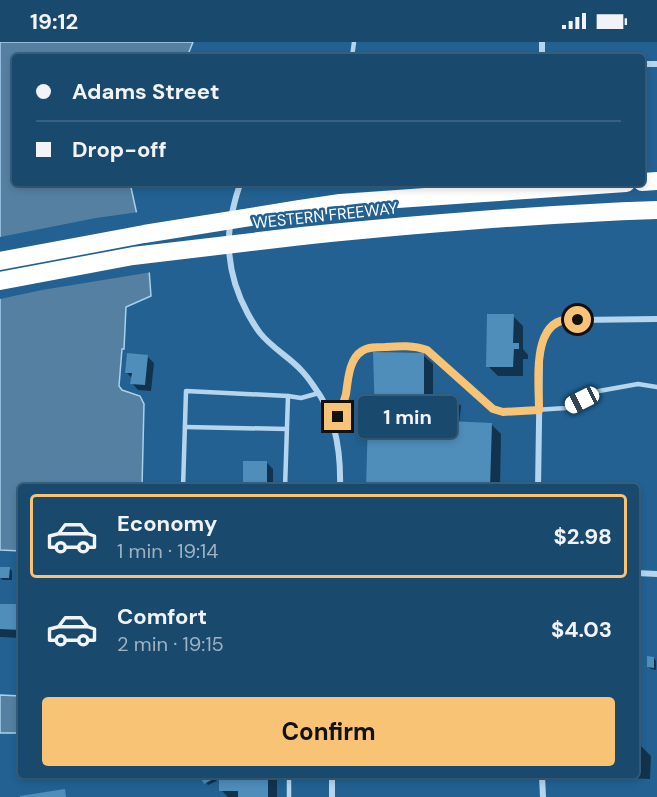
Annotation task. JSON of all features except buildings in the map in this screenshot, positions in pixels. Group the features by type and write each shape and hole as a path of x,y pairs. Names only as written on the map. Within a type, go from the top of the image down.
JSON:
{"highway":[{"name":"WESTERN FREEWAY","path":"0,261 144,234 340,203 583,186"},
{"name":"WESTERN FREEWAY","path":"0,281 133,256 302,236 423,224 657,210"}],"street":[{"path":"239,186 229,226 229,260 238,293 261,334 301,369 319,393 334,426 340,462 340,484"},
{"path":"538,484 540,358 546,333 551,325 569,318 657,320"},
{"path":"639,573 657,574"},
{"path":"332,778 332,797"},
{"path":"542,778 543,797"}],"lane":[{"path":"334,426 345,397 354,359 367,348 406,345 427,350 493,409 503,412 566,408 599,391 638,384 657,387"},
{"path":"183,484 186,391 301,398 319,393"},
{"path":"285,484 288,396"},
{"path":"185,427 287,429"},
{"path":"289,778 289,797"}],"water":[{"path":"0,42 193,42 188,54 12,54 12,186 131,186 149,269 151,296 126,307 119,386 122,390 140,396 144,404 142,484 18,484 18,551 0,550"},
{"path":"0,695 18,696 18,733 0,733"}],"pier":[{"path":"139,212 152,272 0,299 0,237"}],"route":[{"path":"338,417 354,359 360,352 367,348 406,345 427,350 493,409 503,412 539,410 540,358 546,333 551,325 559,320 569,318 578,320"}]}
